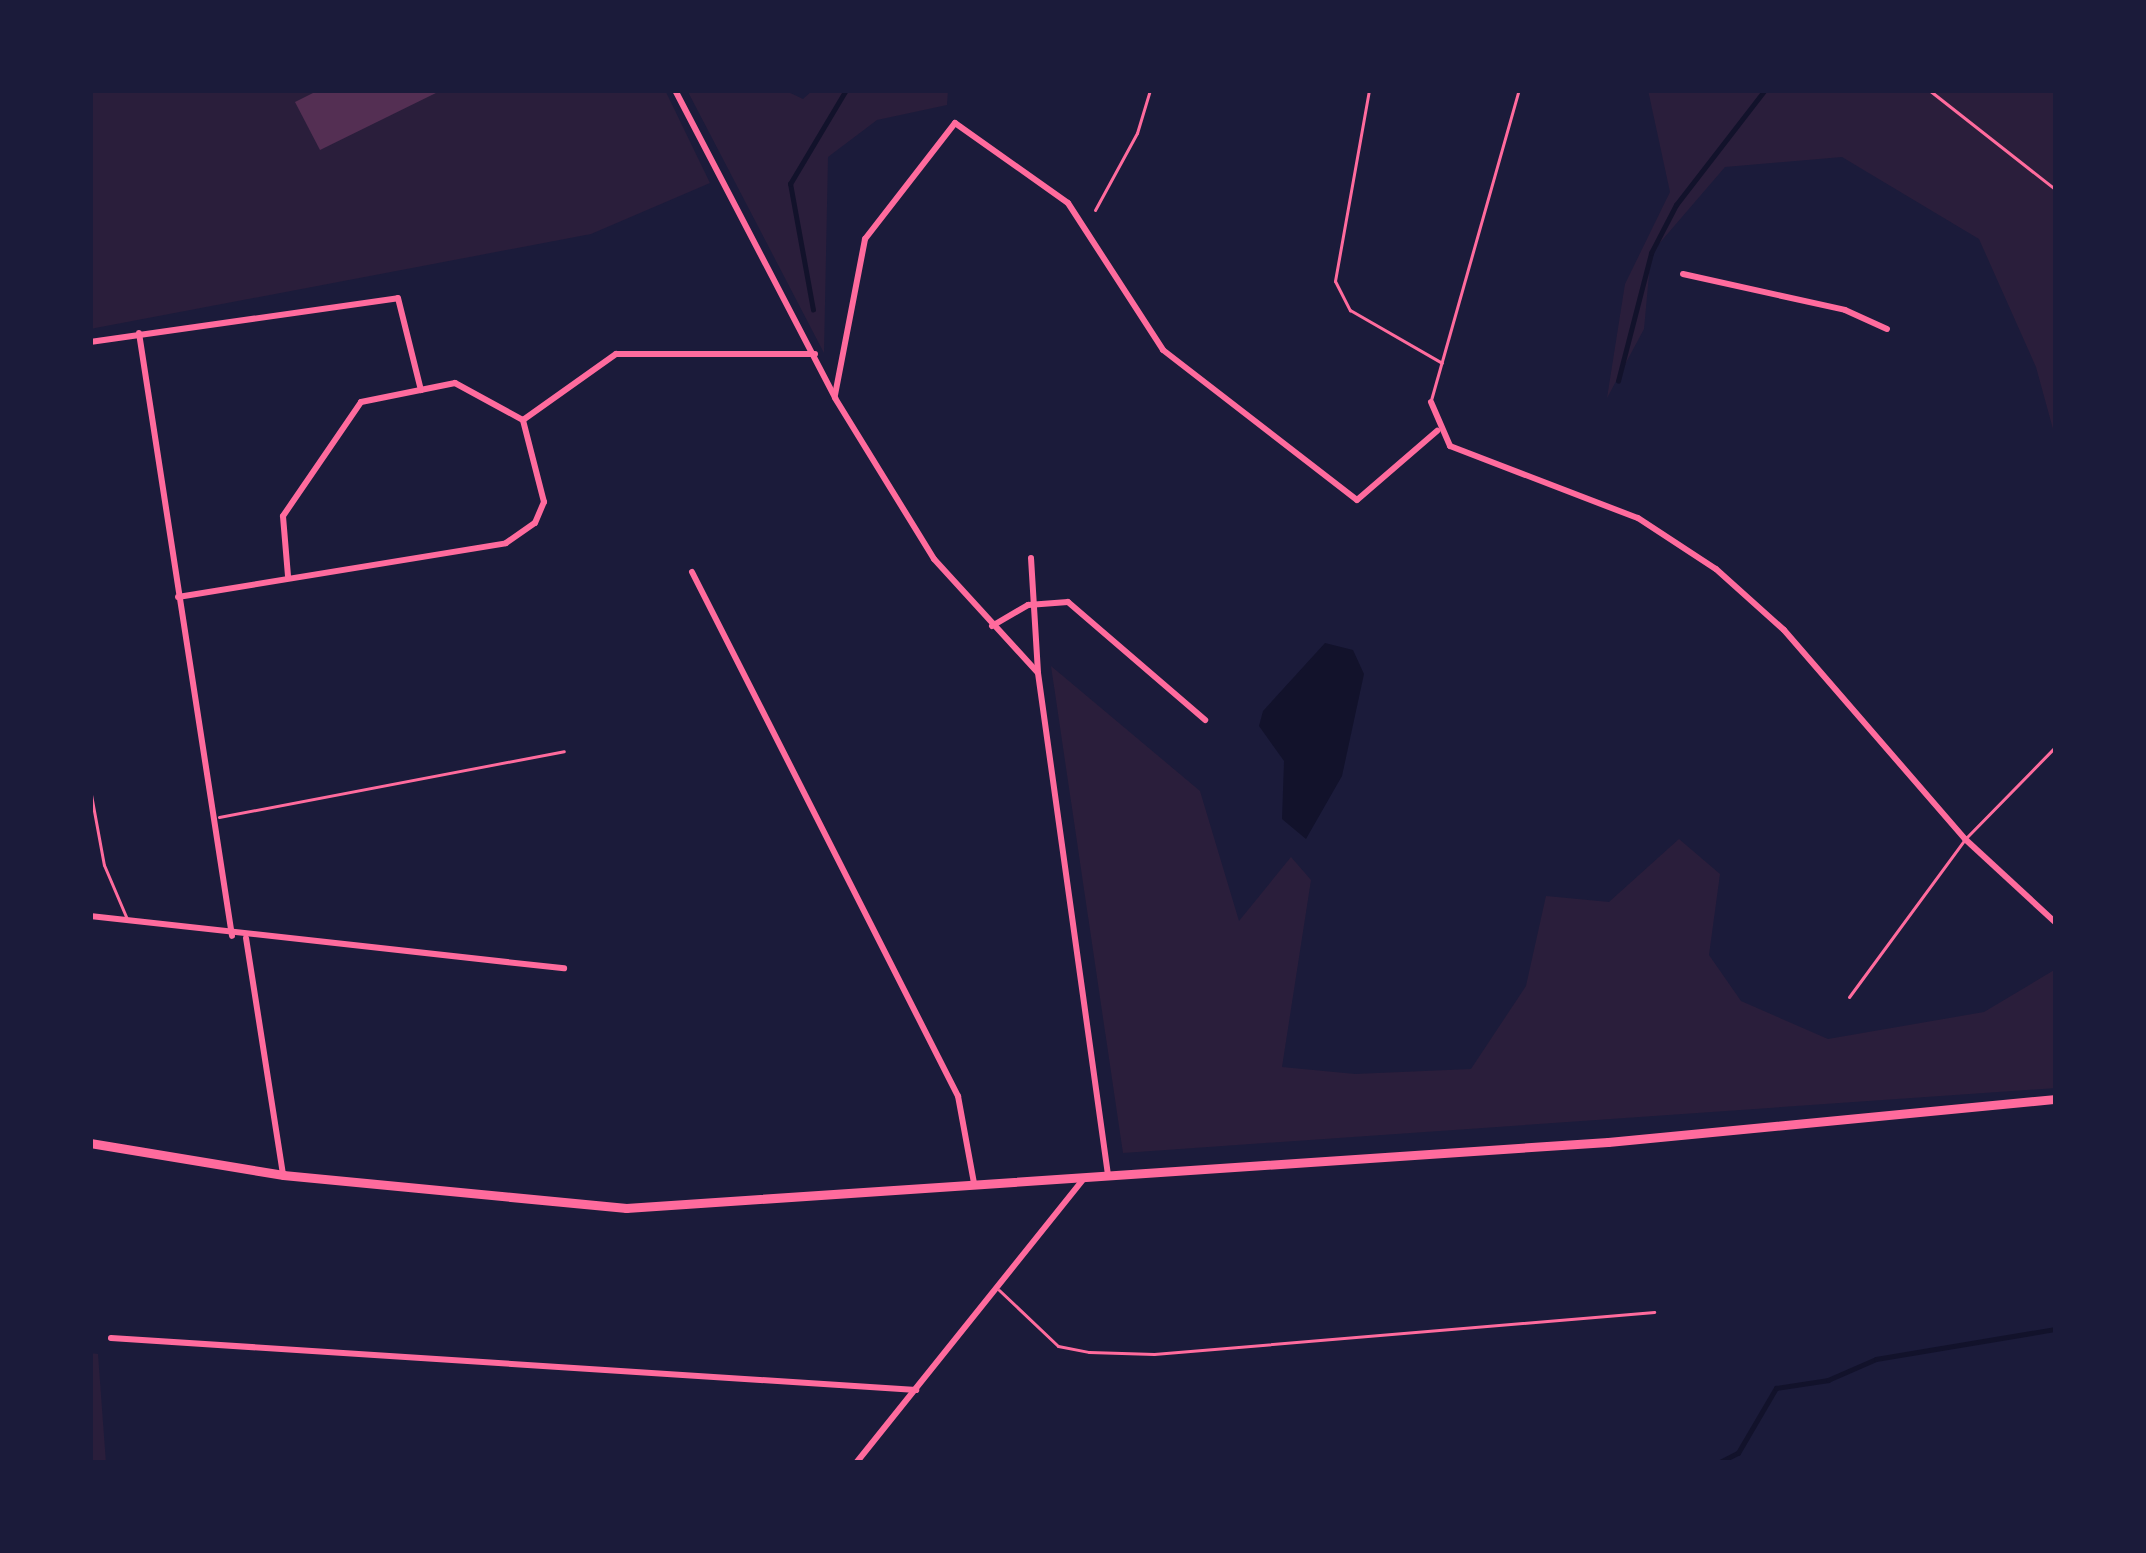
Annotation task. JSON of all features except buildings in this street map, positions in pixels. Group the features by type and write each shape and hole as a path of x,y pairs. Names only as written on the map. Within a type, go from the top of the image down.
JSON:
{"main road":[{"path":"90,1143 283,1174 626,1208 1608,1142 2056,1099"}],"street":[{"path":"675,90 835,398 934,559 1038,675"},
{"path":"835,398 865,238 955,123 1068,203 1163,350 1357,500 1437,430"},
{"path":"1682,274 1846,310 1887,329"},
{"path":"90,342 398,298 422,390"},
{"path":"139,333 178,596 219,817 232,936"},
{"path":"523,419 616,355 815,354"},
{"path":"178,596 506,543 535,523 544,502 523,419 455,383 361,402 283,516 288,577"},
{"path":"1431,402 1437,430 1450,446 1638,518 1716,569 1784,630 1965,839 2056,923"},
{"path":"1031,558 1038,675 1108,1175"},
{"path":"692,572 958,1096 974,1186"},
{"path":"992,626 1033,604 1068,602 1205,720"},
{"path":"90,916 246,938 564,968"},
{"path":"246,938 283,1174"},
{"path":"856,1463 1084,1178"},
{"path":"111,1338 916,1390"}],"lane":[{"path":"1094,210 1137,133 1150,90"},
{"path":"1369,90 1335,281 1350,310 1442,363"},
{"path":"1431,402 1519,90"},
{"path":"1929,90 2056,190"},
{"path":"1849,997 1965,839 2056,746"},
{"path":"219,817 564,751"},
{"path":"90,789 104,865 128,921"},
{"path":"998,1290 1058,1346 1089,1352 1154,1354 1654,1312"}],"shaded area":[{"path":"90,90 665,90 710,183 591,234 90,329"},
{"path":"687,90 784,90 803,99 813,90 948,90 947,105 877,120 828,157 824,353"},
{"path":"1648,90 2056,90 2056,440 2036,367 1979,239 1842,157 1725,167 1651,253 1644,329 1607,398 1625,284 1670,192"},
{"path":"1325,643 1353,650 1364,674 1342,776 1306,839 1282,819 1284,761 1259,726 1263,711"},
{"path":"1051,666 1200,791 1239,921 1291,857 1311,880 1282,1067 1355,1074 1471,1069 1526,986 1546,896 1609,902 1679,839 1720,874 1709,955 1741,1001 1828,1039 1984,1012 2056,969 2056,1088 1123,1153"},
{"path":"90,1353 98,1354 106,1463 90,1463"}],"waterway":[{"path":"813,310 790,184 846,90"},
{"path":"1618,381 1651,253 1676,205 1765,90"},
{"path":"1718,1463 1738,1453 1776,1388 1828,1380 1876,1359 2056,1329"}]}
